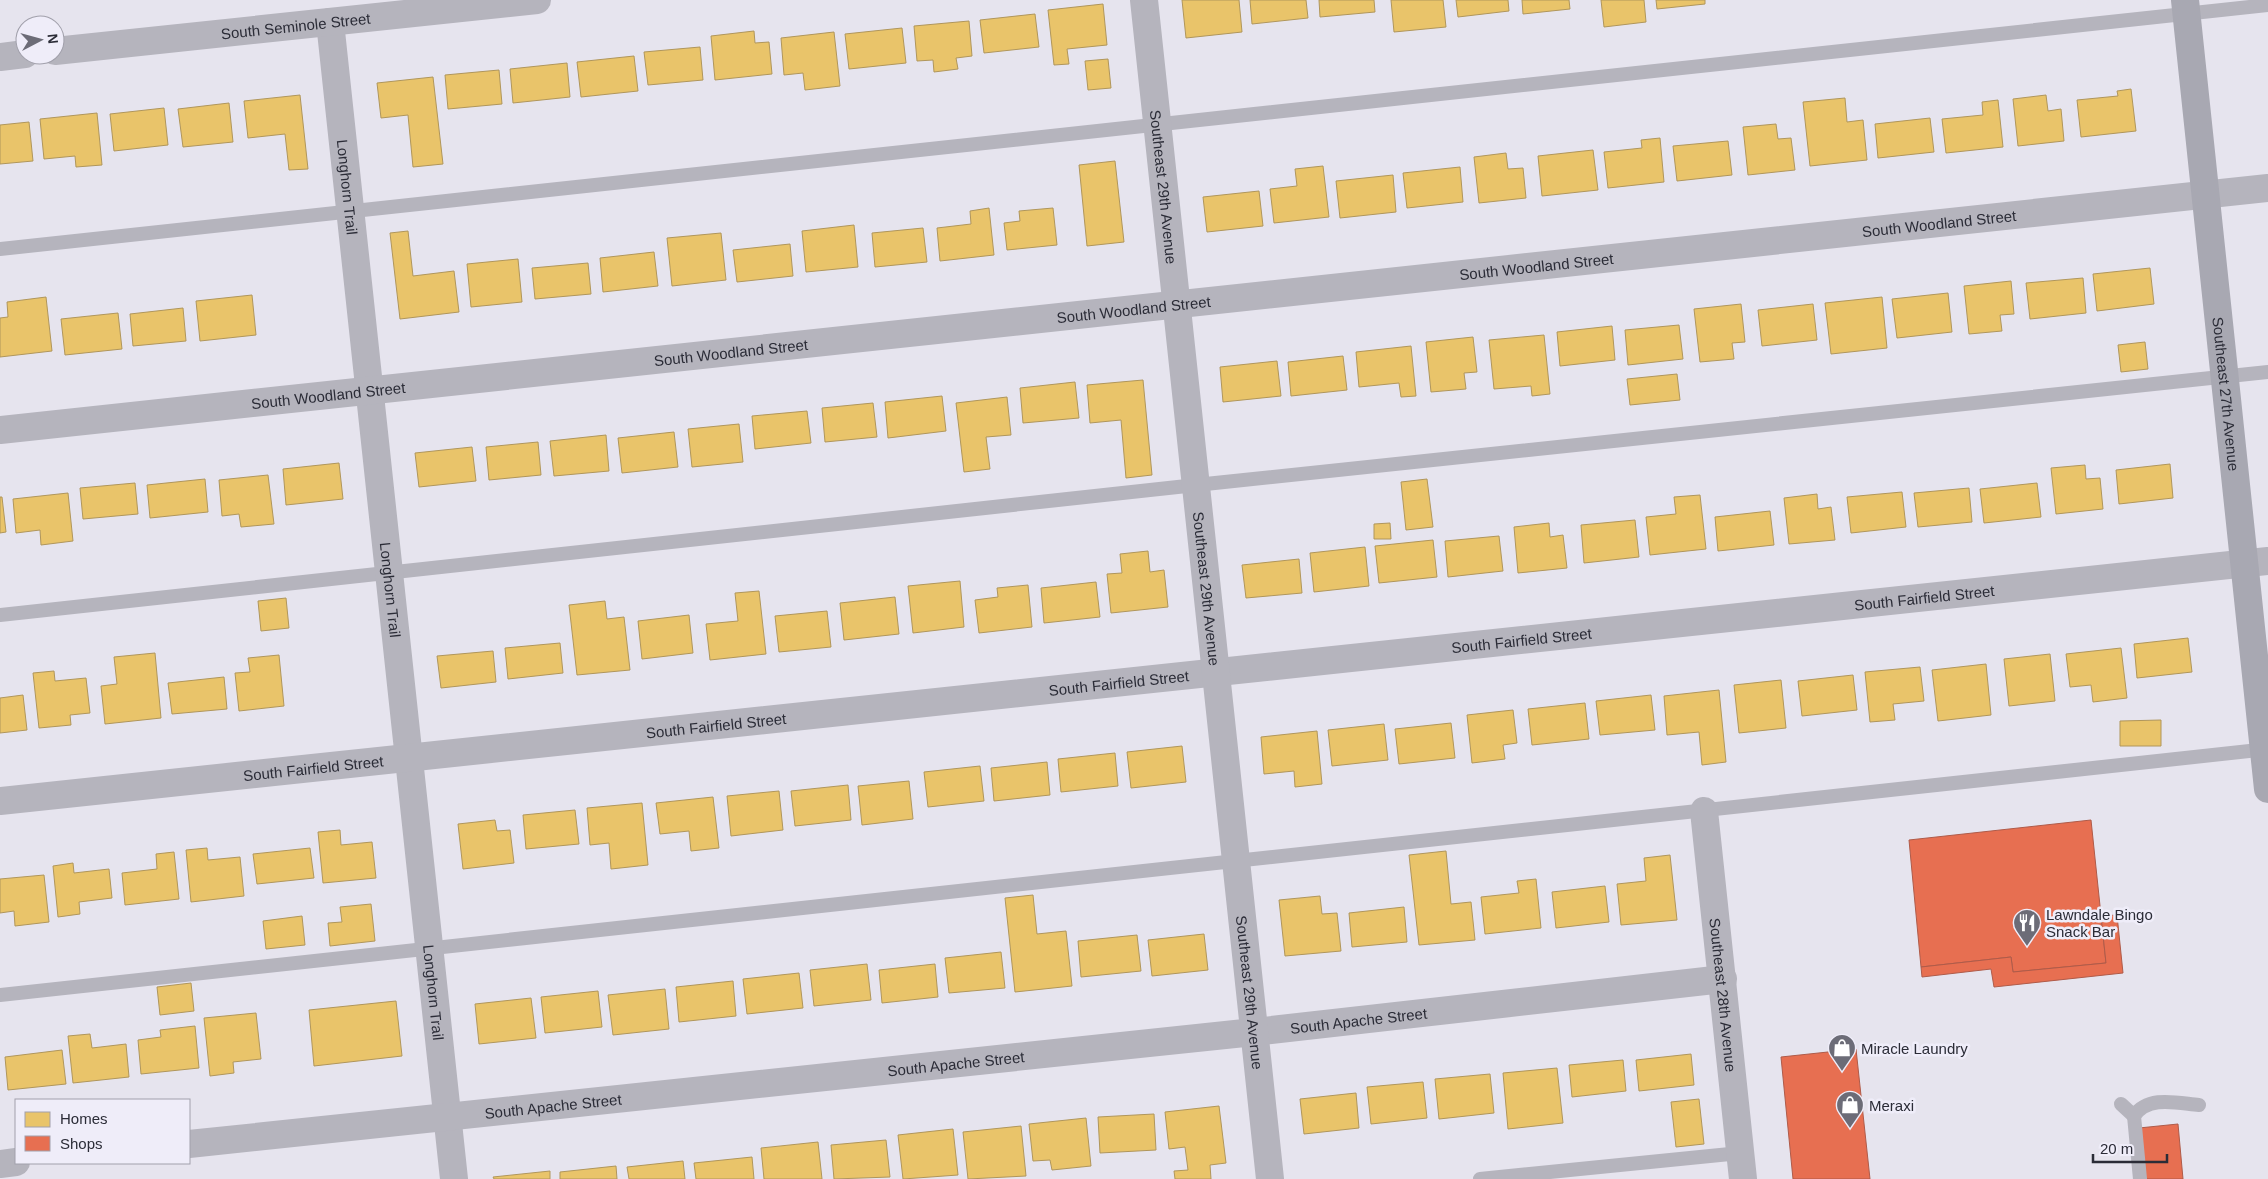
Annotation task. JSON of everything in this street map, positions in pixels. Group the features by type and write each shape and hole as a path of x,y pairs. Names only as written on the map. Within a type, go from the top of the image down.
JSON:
{"main road":[{"name":"Southeast 27th Avenue","path":"2185,6 2224,377 2256,563 2268,788"}],"street":[{"name":"South Seminole Street","path":"65,50 329,11 538,0"},
{"name":"Southeast 29th Avenue","path":"1144,0 1270,1179"},
{"name":"Longhorn Trail","path":"329,11 454,1179"},
{"path":"0,57 15,55"},
{"name":"South Woodland Street","path":"0,430 2268,188"},
{"name":"South Fairfield Street","path":"0,801 2256,563"},
{"name":"Southeast 28th Avenue","path":"1704,811 1742,1166"},
{"name":"South Apache Street","path":"190,1144 1254,1032 1723,979"},
{"path":"0,1164 15,1162"}],"lane":[{"path":"0,248 351,212 1157,124 2185,6 2268,4"},
{"path":"0,615 1196,485 2268,372"},
{"path":"0,995 2266,749"},
{"path":"2140,1179 2134,1116 2139,1108 2149,1103 2199,1105"},
{"path":"2121,1104 2134,1116"},
{"path":"1480,1179 1742,1166"}],"building: Homes":[{"path":"1182,0 1239,0 1242,32 1186,38"},
{"path":"1250,0 1306,0 1308,18 1252,24"},
{"path":"1319,0 1374,0 1375,12 1320,17"},
{"path":"1391,0 1443,0 1446,27 1394,32"},
{"path":"1456,0 1508,0 1509,11 1458,17"},
{"path":"1522,0 1569,0 1570,9 1523,14"},
{"path":"1601,0 1644,0 1646,22 1604,27"},
{"path":"1656,0 1705,0 1705,4 1657,9"},
{"path":"1103,4 1107,45 1067,49 1069,64 1054,65 1048,10"},
{"path":"1035,14 1039,47 984,53 980,20"},
{"path":"969,21 972,56 956,58 958,69 934,72 933,60 917,61 914,26"},
{"path":"902,28 906,63 849,69 845,34"},
{"path":"754,31 755,43 769,42 772,74 715,80 711,36"},
{"path":"834,32 840,86 805,90 803,73 784,75 781,38"},
{"path":"700,47 703,80 648,85 644,52"},
{"path":"634,56 638,91 581,97 577,62"},
{"path":"1108,59 1111,88 1088,90 1085,61"},
{"path":"567,63 570,97 513,103 510,69"},
{"path":"499,70 502,104 448,109 445,75"},
{"path":"433,77 443,164 413,167 408,115 381,118 377,83"},
{"path":"2131,89 2136,131 2081,137 2077,100 2118,96 2117,91"},
{"path":"300,95 308,169 289,170 285,134 248,138 244,101"},
{"path":"2046,95 2048,111 2061,109 2064,141 2018,146 2013,99"},
{"path":"1845,98 1847,122 1863,120 1867,160 1810,166 1803,102"},
{"path":"1998,100 2003,147 1946,153 1942,119 1983,115 1982,102"},
{"path":"229,103 233,142 183,147 178,109"},
{"path":"164,108 168,145 114,151 110,114"},
{"path":"97,113 102,165 76,167 75,156 44,159 40,119"},
{"path":"1930,118 1934,152 1878,158 1875,124"},
{"path":"29,122 33,161 0,164 0,125"},
{"path":"1776,124 1778,139 1791,138 1795,170 1748,175 1743,127"},
{"path":"1660,138 1664,182 1608,188 1604,152 1642,148 1641,140"},
{"path":"1728,141 1732,175 1677,181 1673,146"},
{"path":"1593,150 1598,190 1542,196 1538,156"},
{"path":"1506,153 1508,169 1523,168 1526,198 1479,203 1474,157"},
{"path":"1115,161 1124,242 1087,246 1079,165"},
{"path":"1323,166 1329,217 1274,223 1270,189 1297,186 1295,169"},
{"path":"1460,167 1463,202 1407,208 1403,173"},
{"path":"1393,175 1396,212 1340,218 1336,181"},
{"path":"1259,191 1263,226 1207,232 1203,197"},
{"path":"989,208 994,255 940,261 937,228 971,224 970,211"},
{"path":"1053,208 1057,245 1007,250 1004,223 1020,221 1019,211"},
{"path":"854,225 858,267 806,272 802,231"},
{"path":"923,228 927,262 875,267 872,233"},
{"path":"408,231 413,276 454,271 459,312 400,319 390,233"},
{"path":"721,233 726,280 672,286 667,238"},
{"path":"790,244 793,276 737,282 733,250"},
{"path":"654,252 658,286 603,292 600,258"},
{"path":"518,259 522,302 471,307 467,264"},
{"path":"588,263 591,294 535,299 532,268"},
{"path":"2150,268 2154,304 2097,311 2093,274"},
{"path":"2083,278 2086,313 2030,319 2026,283"},
{"path":"2011,281 2014,314 2000,315 2002,331 1969,334 1964,286"},
{"path":"1948,293 1952,332 1897,338 1892,299"},
{"path":"252,295 256,335 200,341 196,301"},
{"path":"46,297 52,351 0,357 0,318 8,317 7,302"},
{"path":"1882,297 1887,348 1831,354 1825,303"},
{"path":"1741,304 1745,342 1732,343 1734,359 1700,362 1694,309"},
{"path":"1813,304 1817,340 1762,346 1758,310"},
{"path":"183,308 186,341 133,346 130,314"},
{"path":"118,313 122,349 65,355 61,319"},
{"path":"1679,325 1683,359 1628,365 1625,330"},
{"path":"1612,326 1615,360 1560,366 1557,332"},
{"path":"1544,335 1550,394 1532,396 1531,386 1494,389 1489,340"},
{"path":"1473,337 1477,372 1464,373 1466,389 1431,392 1426,342"},
{"path":"2145,342 2148,369 2121,372 2118,345"},
{"path":"1411,346 1416,396 1401,397 1399,383 1359,387 1356,352"},
{"path":"1343,356 1347,390 1291,396 1288,362"},
{"path":"1277,361 1281,396 1223,402 1220,367"},
{"path":"1677,374 1680,400 1630,405 1627,379"},
{"path":"1143,380 1152,475 1126,478 1121,420 1090,423 1087,385"},
{"path":"1075,382 1079,418 1023,423 1020,388"},
{"path":"942,396 946,431 888,438 885,402"},
{"path":"1007,397 1011,435 986,437 990,469 964,472 956,403"},
{"path":"873,403 877,437 825,442 822,408"},
{"path":"807,411 811,443 755,449 752,416"},
{"path":"739,424 743,462 692,467 688,429"},
{"path":"674,432 678,467 622,473 618,438"},
{"path":"606,435 609,471 554,476 550,441"},
{"path":"538,442 541,475 489,480 486,447"},
{"path":"472,447 476,481 419,487 415,453"},
{"path":"339,463 343,499 286,505 283,469"},
{"path":"2170,464 2173,498 2119,504 2116,470"},
{"path":"2085,465 2086,479 2100,478 2103,509 2056,514 2051,468"},
{"path":"268,475 274,524 241,527 239,514 222,516 219,480"},
{"path":"205,479 208,512 150,518 147,485"},
{"path":"1427,479 1433,527 1406,530 1401,482"},
{"path":"135,483 138,514 83,519 80,488"},
{"path":"2037,483 2041,517 1984,523 1980,489"},
{"path":"1969,488 1972,522 1918,527 1914,493"},
{"path":"1902,492 1906,527 1851,533 1847,497"},
{"path":"68,493 73,541 41,545 40,530 16,533 13,499"},
{"path":"1817,494 1818,509 1831,507 1835,540 1789,544 1784,498"},
{"path":"1700,495 1706,549 1650,555 1646,517 1676,514 1674,497"},
{"path":"0,497 2,497 6,532 0,533"},
{"path":"1770,511 1774,545 1718,551 1715,517"},
{"path":"1635,520 1639,557 1584,563 1581,525"},
{"path":"1390,523 1391,539 1374,539 1374,524"},
{"path":"1549,523 1550,537 1563,535 1567,568 1518,573 1514,527"},
{"path":"1499,536 1503,571 1448,577 1445,541"},
{"path":"1433,540 1437,577 1379,583 1375,546"},
{"path":"1365,547 1369,586 1314,592 1310,553"},
{"path":"1148,551 1150,572 1164,570 1168,607 1111,613 1107,574 1122,573 1120,554"},
{"path":"1299,559 1302,593 1246,598 1242,565"},
{"path":"960,581 964,627 913,633 908,586"},
{"path":"1096,582 1100,617 1044,623 1041,588"},
{"path":"1028,585 1032,627 979,633 975,600 998,597 997,588"},
{"path":"759,591 766,654 710,660 706,624 738,621 735,593"},
{"path":"895,597 899,634 844,640 840,603"},
{"path":"286,598 289,628 261,631 258,601"},
{"path":"605,601 607,619 624,617 630,670 577,675 569,605"},
{"path":"827,611 831,647 779,652 775,616"},
{"path":"689,615 693,653 642,659 638,621"},
{"path":"2188,638 2192,672 2137,678 2134,644"},
{"path":"560,643 563,673 508,679 505,648"},
{"path":"2121,648 2127,698 2093,702 2091,685 2070,687 2066,654"},
{"path":"493,651 496,682 441,688 437,656"},
{"path":"155,653 161,718 105,724 101,686 117,684 114,657"},
{"path":"2050,654 2055,701 2009,706 2004,659"},
{"path":"279,655 284,706 239,711 235,673 250,672 248,658"},
{"path":"1986,664 1991,715 1938,721 1932,670"},
{"path":"1920,667 1924,701 1893,704 1895,720 1870,722 1865,672"},
{"path":"54,671 55,681 86,678 90,713 70,715 71,725 39,728 33,673"},
{"path":"1853,675 1857,710 1802,716 1798,681"},
{"path":"224,677 227,709 172,714 168,683"},
{"path":"1781,680 1786,728 1739,733 1734,685"},
{"path":"1719,690 1726,762 1702,765 1699,732 1667,735 1664,696"},
{"path":"23,695 27,730 0,733 0,698"},
{"path":"1651,695 1655,730 1600,735 1596,701"},
{"path":"1585,703 1589,739 1532,745 1528,709"},
{"path":"1513,710 1517,743 1503,745 1505,759 1472,763 1467,715"},
{"path":"2161,720 2161,746 2120,746 2120,721"},
{"path":"1451,723 1455,758 1399,764 1395,729"},
{"path":"1384,724 1388,760 1332,766 1328,730"},
{"path":"1317,731 1322,784 1295,787 1294,771 1264,774 1261,737"},
{"path":"1182,746 1186,782 1131,788 1127,752"},
{"path":"1115,753 1118,786 1061,792 1058,759"},
{"path":"1047,762 1050,795 994,801 991,768"},
{"path":"980,766 984,801 928,807 924,772"},
{"path":"909,781 913,819 862,825 858,786"},
{"path":"848,785 851,820 795,826 791,791"},
{"path":"779,791 783,830 731,836 727,796"},
{"path":"713,797 719,848 691,851 689,831 660,834 656,803"},
{"path":"642,803 648,865 611,869 609,843 590,845 587,808"},
{"path":"575,810 579,844 526,849 523,815"},
{"path":"495,820 497,831 510,830 514,863 463,869 458,824"},
{"path":"340,830 341,845 372,842 376,878 323,883 318,832"},
{"path":"207,848 208,860 240,857 244,896 191,902 186,850"},
{"path":"310,848 314,878 257,884 253,854"},
{"path":"1446,851 1451,904 1471,902 1475,940 1419,945 1409,855"},
{"path":"174,852 179,899 125,905 122,873 157,869 156,854"},
{"path":"1670,855 1677,920 1621,925 1617,884 1646,881 1644,858"},
{"path":"73,863 74,873 109,869 112,898 79,902 80,914 58,917 53,866"},
{"path":"44,875 49,922 15,926 14,911 0,913 0,879"},
{"path":"1536,879 1541,928 1485,934 1481,897 1519,893 1517,881"},
{"path":"1605,886 1609,922 1556,928 1552,892"},
{"path":"1033,895 1037,934 1066,931 1072,986 1015,992 1005,898"},
{"path":"1320,896 1322,914 1337,913 1341,951 1285,956 1279,900"},
{"path":"371,904 375,941 330,946 328,923 342,922 340,907"},
{"path":"1404,907 1407,942 1352,947 1349,913"},
{"path":"302,916 305,945 266,949 263,921"},
{"path":"1204,934 1208,970 1152,976 1148,940"},
{"path":"1137,935 1141,971 1081,977 1078,941"},
{"path":"1001,952 1005,988 949,993 945,958"},
{"path":"867,964 871,1000 814,1006 810,970"},
{"path":"935,964 938,997 882,1003 879,970"},
{"path":"799,973 803,1008 747,1014 743,979"},
{"path":"733,981 736,1016 679,1022 676,987"},
{"path":"191,983 194,1011 160,1015 157,987"},
{"path":"665,989 669,1029 613,1035 608,995"},
{"path":"598,991 602,1027 545,1033 541,997"},
{"path":"531,998 536,1038 479,1044 475,1004"},
{"path":"396,1001 402,1056 314,1066 309,1010"},
{"path":"256,1013 261,1059 233,1062 234,1073 210,1076 204,1018"},
{"path":"195,1026 199,1068 141,1074 138,1040 161,1037 160,1030"},
{"path":"90,1034 92,1048 126,1044 129,1077 73,1083 68,1036"},
{"path":"62,1050 66,1084 8,1090 5,1057"},
{"path":"1691,1054 1694,1085 1639,1091 1636,1060"},
{"path":"1623,1060 1626,1091 1572,1097 1569,1065"},
{"path":"1557,1068 1563,1123 1508,1129 1503,1073"},
{"path":"1490,1074 1494,1113 1439,1119 1435,1079"},
{"path":"1423,1082 1427,1118 1371,1124 1367,1087"},
{"path":"1356,1093 1359,1128 1304,1134 1300,1099"},
{"path":"1699,1099 1704,1144 1676,1147 1671,1102"},
{"path":"1219,1106 1226,1163 1210,1165 1211,1179 1175,1179 1174,1171 1188,1170 1185,1147 1169,1149 1165,1112"},
{"path":"1154,1114 1156,1150 1100,1153 1098,1117"},
{"path":"1086,1118 1091,1166 1052,1170 1050,1160 1033,1161 1029,1124"},
{"path":"1021,1126 1026,1176 968,1179 963,1132"},
{"path":"953,1129 958,1175 903,1179 898,1135"},
{"path":"886,1140 890,1177 834,1179 831,1145"},
{"path":"818,1142 822,1179 764,1179 761,1148"},
{"path":"752,1157 754,1179 696,1179 694,1163"},
{"path":"683,1161 685,1179 629,1179 627,1167"},
{"path":"616,1166 617,1179 560,1179 560,1172"},
{"path":"550,1171 550,1179 494,1179 493,1177"}],"building: Shops":[{"path":"2091,820 2106,963 2013,972 2011,957 1921,967 1909,840"},
{"path":"2117,915 2123,973 1994,987 1991,969 1922,977 1921,967 2011,957 2013,972 2106,963 2101,916"},
{"path":"1856,1049 1870,1179 1793,1179 1781,1057"},
{"path":"2178,1124 2183,1179 2144,1179 2139,1128"}],"place":[{"name":"Lawndale Bingo Snack Bar","path":"2027,947"},
{"name":"Miracle Laundry","path":"1842,1072"},
{"name":"Meraxi","path":"1850,1129"}]}
